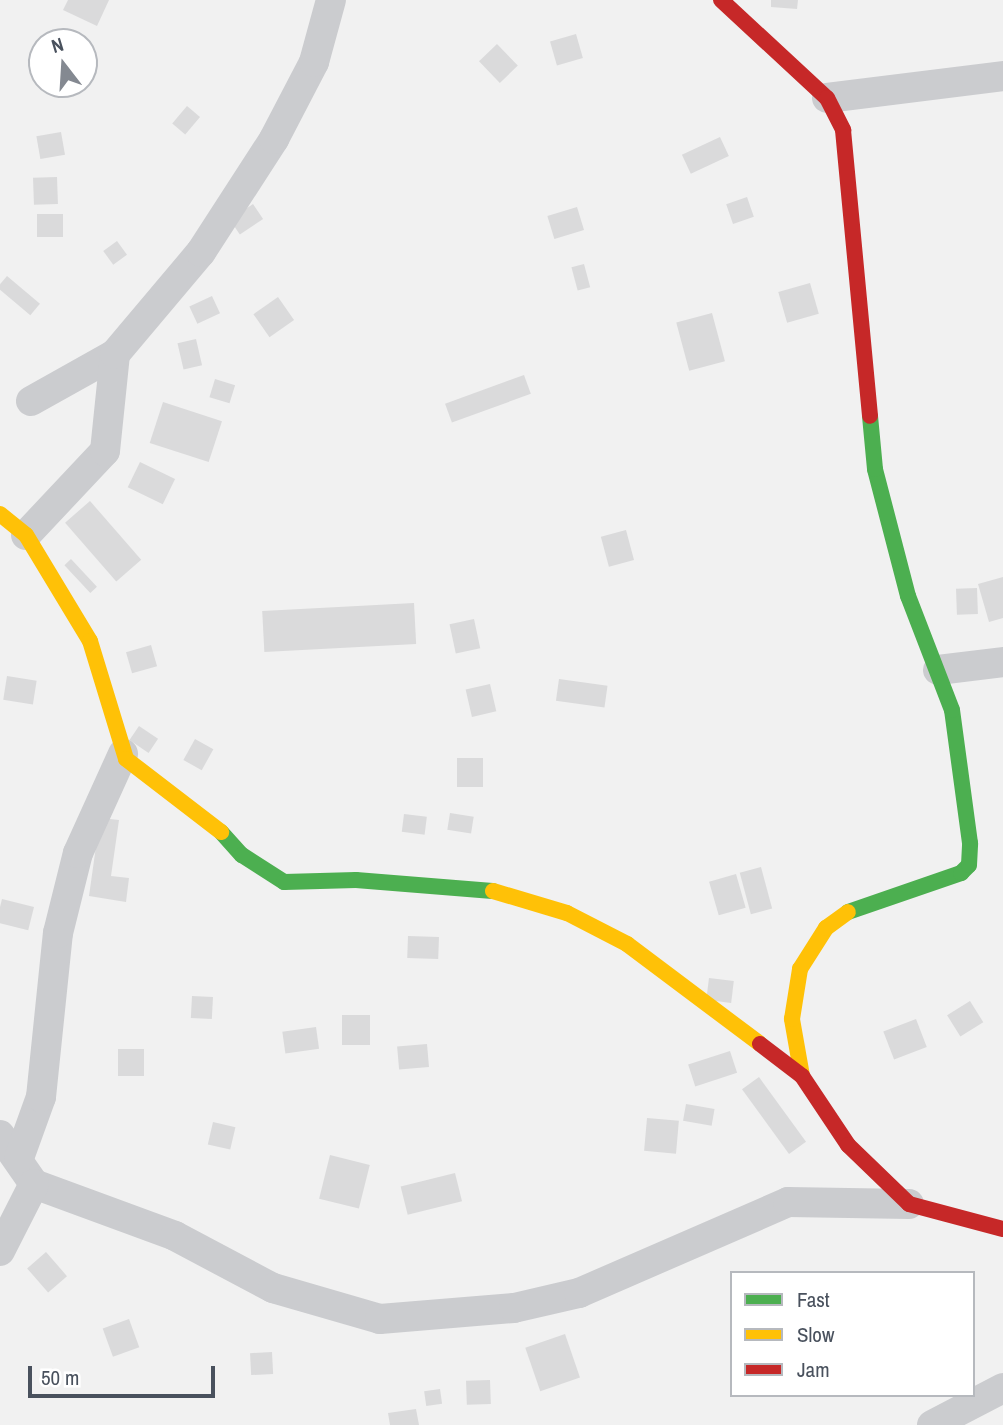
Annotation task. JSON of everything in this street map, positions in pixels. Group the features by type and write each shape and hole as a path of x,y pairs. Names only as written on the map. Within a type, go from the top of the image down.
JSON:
{"street":[{"path":"31,401 116,354 201,252 274,139 314,62 331,0"},
{"path":"721,0 827,98 850,156 875,469 908,596 952,710 969,865 949,879 860,903 826,928 800,969 792,1019 802,1076"},
{"path":"827,98 1003,76"},
{"path":"26,535 105,451 116,354"},
{"path":"0,514 26,535 103,667 123,754 78,853 58,933 40,1097 19,1158"},
{"path":"938,670 1003,662"},
{"path":"123,754 211,821 242,855 284,882 356,880 491,890 567,913 627,944 802,1076 848,1145 909,1204"},
{"path":"0,1135 19,1158 34,1184 175,1236 273,1288 380,1319 514,1308 579,1293 788,1202 909,1204 1003,1229"},
{"path":"0,1251 34,1184"},
{"path":"932,1425 1003,1388"}],"building":[{"path":"68,0 109,0 97,26 63,10"},
{"path":"771,0 798,0 797,9 771,7"},
{"path":"576,34 583,58 557,65 550,41"},
{"path":"497,44 518,66 500,83 479,61"},
{"path":"187,106 200,117 185,135 172,124"},
{"path":"61,132 65,155 40,159 36,136"},
{"path":"720,137 729,156 691,174 682,155"},
{"path":"57,177 58,204 34,205 33,178"},
{"path":"747,197 754,217 733,224 726,204"},
{"path":"253,204 263,219 240,235 230,220"},
{"path":"577,207 584,230 554,239 547,216"},
{"path":"37,214 63,214 63,237 37,237"},
{"path":"117,241 127,255 113,265 103,251"},
{"path":"584,264 590,287 578,291 571,267"},
{"path":"7,276 40,304 30,315 0,290 0,284"},
{"path":"810,283 819,314 787,323 778,292"},
{"path":"212,296 220,313 197,324 189,307"},
{"path":"278,297 294,320 269,337 253,314"},
{"path":"712,313 725,361 689,371 676,323"},
{"path":"196,339 202,365 184,370 177,343"},
{"path":"524,375 531,394 452,423 445,404"},
{"path":"215,379 235,385 230,403 209,397"},
{"path":"163,402 222,421 209,462 150,443"},
{"path":"140,462 175,479 163,504 128,487"},
{"path":"90,501 141,560 116,582 65,523"},
{"path":"626,530 634,560 609,567 601,537"},
{"path":"71,559 97,587 90,593 64,565"},
{"path":"1003,577 1003,618 989,622 978,584"},
{"path":"977,588 978,614 957,615 956,589"},
{"path":"414,603 416,644 264,652 262,611"},
{"path":"474,619 480,648 456,654 450,624"},
{"path":"151,645 157,666 132,673 126,652"},
{"path":"7,676 37,681 33,704 3,700"},
{"path":"559,679 608,686 604,708 556,701"},
{"path":"490,684 496,711 472,717 466,690"},
{"path":"139,726 158,739 149,753 129,740"},
{"path":"195,739 213,749 202,770 183,760"},
{"path":"457,758 483,758 483,787 457,787"},
{"path":"450,813 474,817 471,834 447,830"},
{"path":"404,814 427,817 425,835 402,832"},
{"path":"100,818 119,820 111,876 129,878 126,902 89,896"},
{"path":"761,867 772,909 751,914 740,873"},
{"path":"736,874 746,908 719,915 709,882"},
{"path":"2,899 34,907 28,930 0,923"},
{"path":"408,936 439,937 438,959 407,958"},
{"path":"709,978 734,981 731,1003 706,1000"},
{"path":"192,996 213,997 212,1019 191,1018"},
{"path":"970,1001 983,1022 960,1037 947,1015"},
{"path":"342,1015 370,1015 370,1045 342,1045"},
{"path":"916,1019 927,1047 894,1060 883,1032"},
{"path":"316,1027 319,1049 285,1054 282,1032"},
{"path":"427,1044 429,1067 399,1070 397,1047"},
{"path":"118,1049 144,1049 144,1076 118,1076"},
{"path":"730,1051 737,1073 695,1086 688,1065"},
{"path":"759,1077 806,1142 789,1154 742,1089"},
{"path":"686,1104 715,1109 712,1126 683,1121"},
{"path":"647,1118 679,1121 676,1154 644,1151"},
{"path":"213,1122 235,1127 230,1150 208,1144"},
{"path":"330,1155 370,1165 359,1209 319,1199"},
{"path":"455,1173 462,1201 408,1215 401,1187"},
{"path":"46,1252 67,1276 48,1293 27,1268"},
{"path":"129,1319 139,1347 113,1357 103,1329"},
{"path":"565,1334 580,1377 540,1391 525,1348"},
{"path":"272,1352 273,1374 251,1375 250,1353"},
{"path":"490,1380 491,1404 467,1405 466,1381"},
{"path":"440,1389 442,1404 426,1406 424,1391"},
{"path":"416,1409 419,1425 390,1425 388,1413"}],"traffic: fast":[{"path":"848,912 961,873 969,865 970,843 952,710 908,596 875,469 870,416"},
{"path":"221,832 242,855 284,882 356,880 493,891"}],"traffic: slow":[{"path":"0,514 26,535 90,641 126,759 221,832"},
{"path":"493,891 567,913 627,944 760,1044"},
{"path":"802,1076 792,1019 800,969 826,928 848,912"}],"traffic: jam":[{"path":"721,0 827,98 843,130 870,416"},
{"path":"760,1044 802,1076 848,1145 909,1204 1003,1229"}]}
